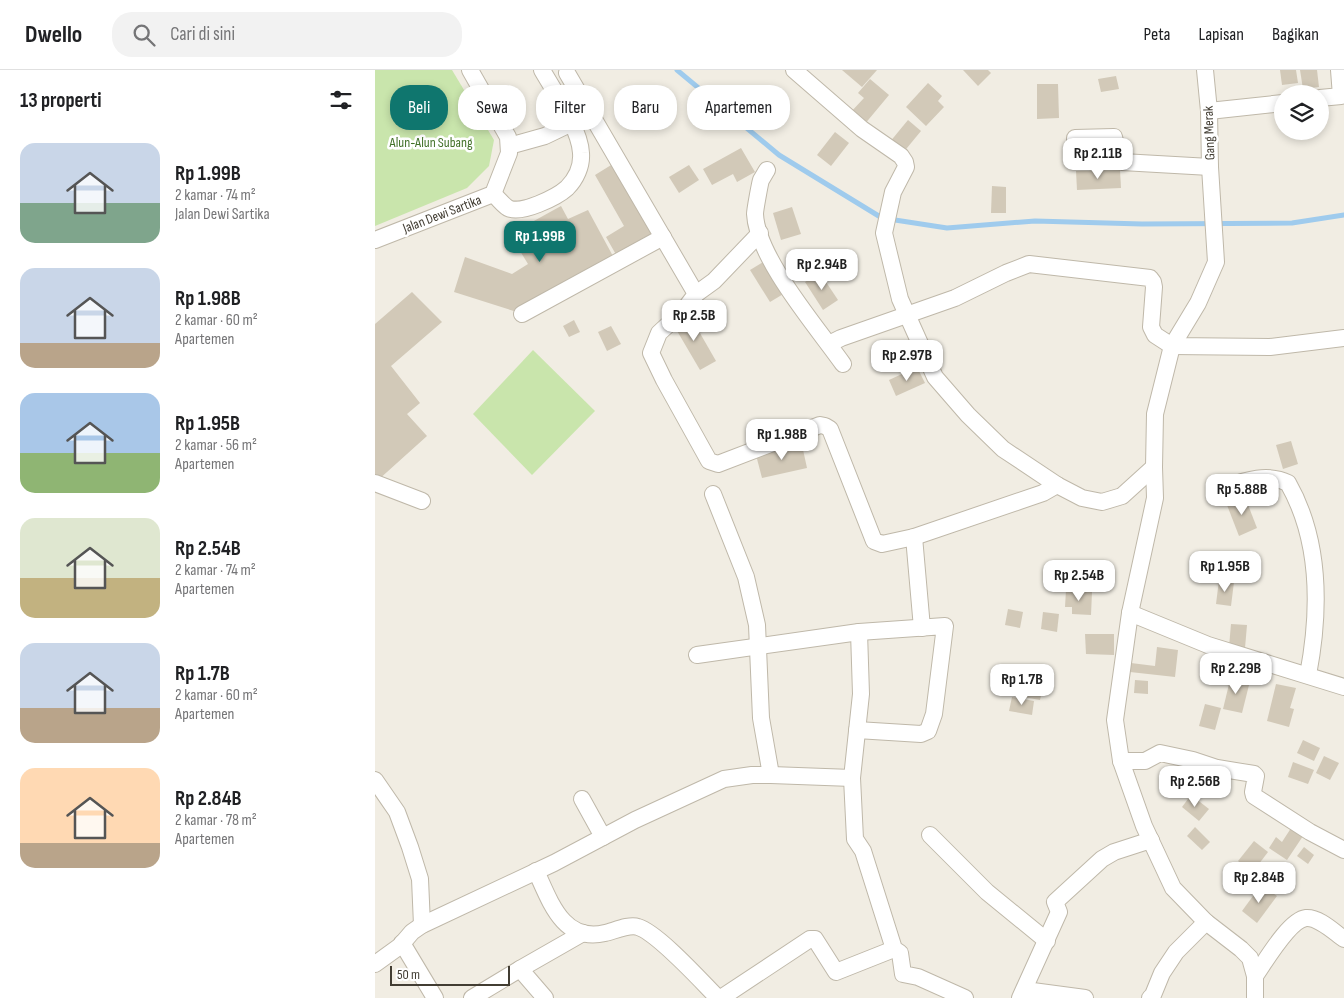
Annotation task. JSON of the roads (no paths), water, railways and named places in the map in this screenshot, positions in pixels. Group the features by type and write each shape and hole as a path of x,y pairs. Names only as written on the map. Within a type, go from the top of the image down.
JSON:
{"street":[{"path":"470,70 508,137 509,146 545,136 557,130"},
{"path":"542,70 550,85"},
{"name":"Gang Merak","path":"1172,346 1198,303 1216,262 1210,167 1209,111 1205,70"},
{"path":"1329,97 1341,96 1339,70"},
{"path":"567,73 696,294"},
{"path":"802,73 862,129 901,156 905,162 906,167 893,192 884,234 900,299 935,377 968,415 1003,449 1051,488 1082,498 1102,502 1113,500 1122,496 1154,471"},
{"path":"1209,111 1274,103"},
{"path":"493,194 508,208 519,210 532,208 567,188 579,172 582,154 575,130"},
{"path":"1075,155 1075,138 1114,137 1122,162 1210,167"},
{"name":"Jalan Dewi Sartika","path":"375,240 493,194 505,164 509,146"},
{"path":"767,170 760,182 755,213 767,252 795,300 843,364"},
{"path":"760,233 714,281 696,294 685,310 659,333 651,353 709,461 718,464 820,425 825,426 830,429 874,541 882,544 914,537 1051,488"},
{"path":"522,314 663,237"},
{"path":"829,344 841,338 955,298 1029,264 1150,278 1153,282 1151,328 1155,335 1172,346 1270,347 1344,338"},
{"path":"1172,346 1155,414 1155,498 1130,613 1115,720 1121,761 1151,840 1173,888 1206,922 1250,958 1255,976 1255,998"},
{"path":"1226,486 1248,479 1270,478 1288,483 1293,493 1305,523 1315,564 1314,644 1308,675"},
{"path":"375,483 423,501"},
{"path":"713,494 746,577 757,626 761,718 771,775"},
{"path":"914,537 922,628"},
{"path":"1130,613 1208,645 1344,686"},
{"path":"697,655 859,632 943,625 946,628 930,727 927,731 921,734 857,730"},
{"path":"859,632 861,694 852,778 855,839 863,851 894,949 900,953 903,974 918,977 965,998"},
{"path":"1121,761 1145,761 1160,753 1193,760 1217,768 1254,774 1256,776 1254,796 1311,832 1344,850"},
{"path":"375,964 422,925 536,872 635,820 724,779 771,775 852,778"},
{"path":"375,780 397,812 410,847 420,880 422,925"},
{"path":"582,799 603,837"},
{"path":"930,835 987,892 1047,940"},
{"path":"1085,998 1023,994 1059,912 1055,903 1102,859 1114,852 1151,840"},
{"path":"536,872 556,913 572,930 583,934 598,935 627,927 638,927 665,945 719,998 810,939 815,939 836,972 894,949"},
{"path":"1255,976 1289,928 1297,921 1307,918 1318,922 1344,939"},
{"path":"1150,998 1176,952 1206,922"},
{"path":"472,998 583,934"},
{"path":"402,943 435,998"},
{"path":"520,969 545,998"}],"waterway":[{"path":"677,70 779,155 882,218 947,228 1035,221 1142,224 1292,223 1344,215"}],"park label":[{"name":"Alun-Alun Subang","path":"431,142"}]}
